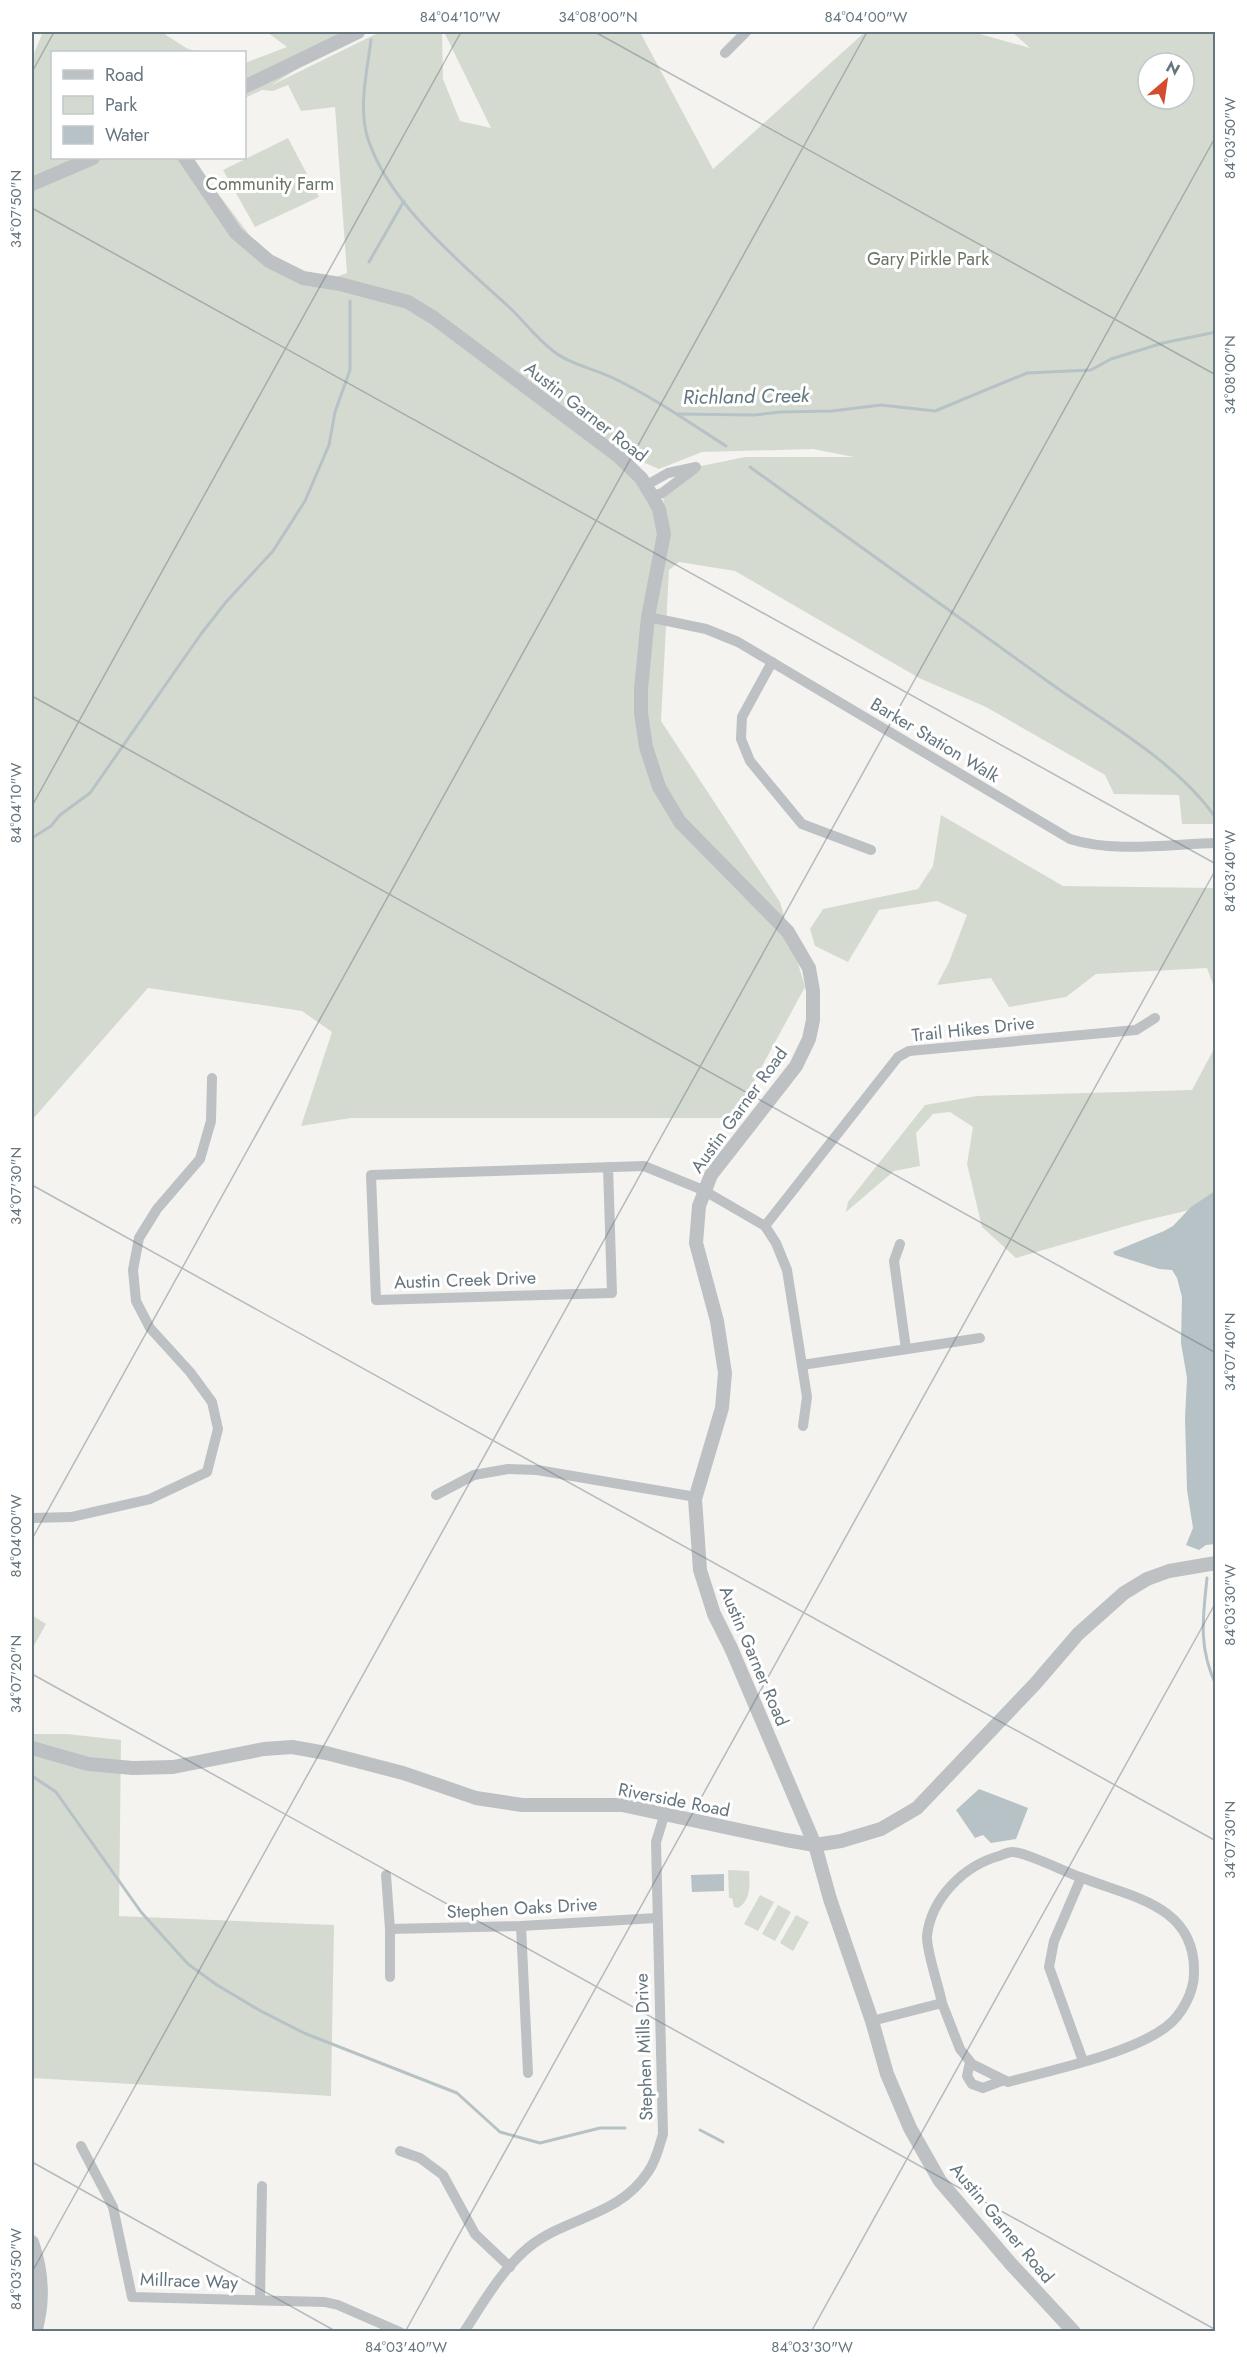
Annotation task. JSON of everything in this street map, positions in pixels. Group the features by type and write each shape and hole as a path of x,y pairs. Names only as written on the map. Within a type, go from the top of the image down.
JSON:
{"street":[{"path":"246,86 358,32"},
{"path":"725,54 746,32"},
{"path":"32,184 91,159"},
{"name":"Austin Garner Road","path":"186,159 236,233 268,261 303,278 340,284 408,302 425,312 618,456 641,478 659,509 664,534 648,617 641,689 641,713 646,747 659,787 680,822 788,932 809,968 813,991 813,1020 809,1039 796,1066 711,1175 703,1190 699,1206 696,1243 717,1321 725,1373 722,1408 696,1497 695,1532 700,1570 714,1614 731,1648 815,1845 830,1899 872,2021 887,2074 910,2128 940,2181 1011,2264 1074,2331"},
{"name":"Barker Station Walk","path":"648,617 706,629 738,642 1070,839 1083,843 1116,846 1215,843"},
{"path":"772,662 742,717 741,739 750,761 802,824 871,850"},
{"name":"Trail Hikes Drive","path":"765,1226 898,1057 909,1051 1136,1030 1155,1018"},
{"path":"32,1518 71,1517 150,1499 207,1472 218,1429 212,1402 190,1372 150,1328 136,1301 133,1270 139,1238 157,1209 200,1159 210,1121 212,1078"},
{"name":"Austin Creek Drive","path":"608,1167 612,1293 376,1300 371,1174 608,1167 644,1166 703,1190 765,1226"},
{"path":"765,1226 776,1243 787,1270 807,1396 803,1426"},
{"path":"900,1244 894,1261 906,1349"},
{"path":"802,1365 980,1338"},
{"path":"436,1495 474,1475 508,1469 537,1470 696,1497"},
{"name":"Riverside Road","path":"32,1748 88,1764 133,1768 173,1767 264,1749 292,1746 403,1773 476,1798 522,1805 622,1805 752,1834 815,1845 841,1841 881,1829 917,1808 1103,1610 1135,1585 1178,1569 1215,1563"},
{"name":"Stephen Mills Drive","path":"464,2331 510,2267 530,2246 566,2226 622,2201 649,2172 655,2160 663,2134 656,1918 656,1842 665,1813"},
{"path":"1012,1852 1081,1878 1141,1898 1170,1914 1188,1935 1195,1955 1194,1982 1189,1998 1168,2026 1145,2041 1008,2082 970,2062 960,2049 942,2002 927,1938 935,1908 949,1887 971,1869 990,1858 1012,1852"},
{"path":"386,1875 390,1929 390,1977"},
{"path":"1081,1878 1054,1941 1049,1966 1083,2061"},
{"name":"Stephen Oaks Drive","path":"390,1929 520,1926 656,1918"},
{"path":"520,1926 528,2073"},
{"path":"872,2021 942,2002"},
{"path":"970,2062 967,2076 972,2084 982,2088 1004,2080"},
{"name":"Millrace Way","path":"81,2146 113,2207 132,2297 325,2302 338,2305 399,2331"},
{"path":"400,2151 420,2158 443,2175 475,2234 510,2267"},
{"path":"260,2300 262,2186"},
{"path":"32,2242 42,2291 34,2331"}],"green space":[{"name":"Gary Pirkle Park","path":"43,32 165,32 166,35 188,49 197,51 51,51 51,159 192,159 272,265 326,281 347,273 335,107 301,111 288,85 273,91 262,90 246,98 246,63 287,47 267,32 357,32 270,86 380,32 442,32 443,79 460,121 491,128 444,32 640,32 713,169 865,32 973,32 1030,48 1012,32 1215,32 1215,824 1182,824 1179,795 1114,794 1105,775 986,707 919,678 735,571 679,562 669,570 661,721 780,902 805,987 734,1118 351,1118 301,1126 332,1032 302,1011 148,988 32,1120 32,58","holes":["813,449 854,457 745,457 696,467 662,493 668,525 626,455 659,469 702,452"]},
{"name":"Community Farm","path":"288,138 319,197 255,227 223,170"},
{"path":"941,815 1063,886 1215,888 1215,990 1207,968 1096,974 1066,997 1009,1007 991,978 937,985 949,962 967,915 937,901 879,910 848,962 815,946 810,929 823,909 918,889 933,866"},
{"path":"1215,1047 1215,1204 1143,1221 1016,1258 982,1227 967,1164 973,1127 950,1112 933,1114 916,1133 920,1166 894,1171 846,1212 848,1202 925,1105 977,1096 1192,1090"},
{"path":"33,1616 46,1624 32,1649 32,1618"},
{"path":"32,1734 67,1734 121,1740 119,1916 334,1925 331,2096 32,2078"},
{"path":"728,1870 749,1871 747,1897 738,1908 734,1907 732,1898 729,1898"},
{"path":"760,1895 774,1902 758,1931 744,1924"},
{"path":"778,1905 791,1912 775,1941 762,1934"},
{"path":"796,1915 809,1922 793,1951 780,1943"}],"water":[{"path":"1215,1191 1216,1544 1206,1545 1199,1550 1186,1545 1193,1528 1187,1490 1185,1418 1187,1378 1181,1343 1182,1297 1177,1278 1172,1270 1159,1269 1115,1255 1113,1252 1173,1226 1191,1207"},
{"path":"979,1789 1028,1808 1016,1839 991,1843 983,1835 975,1838 956,1810"},
{"path":"724,1874 724,1891 692,1892 691,1875"}],"waterway":[{"name":"Richland Creek","path":"371,40 364,90 364,115 368,139 378,163 392,186 428,231 552,350 566,359 628,385 726,446"},
{"path":"369,262 404,201"},
{"path":"32,838 51,826 60,815 90,793 201,634 226,602 273,551 305,501 329,445 335,412 350,370 350,301"},
{"name":"Richland Creek","path":"678,414 754,415 832,411 881,405 935,411 1027,373 1091,370 1111,359 1163,343 1216,332"},
{"path":"750,467 1050,683 1139,744 1181,778 1216,818"},
{"path":"1207,1578 1203,1619 1204,1645 1206,1658 1216,1685"},
{"path":"32,1776 56,1792 141,1912 188,1964 217,1985 259,2010 304,2033 457,2093 500,2132 540,2143 600,2128 625,2128"},
{"path":"700,2130 723,2142"}]}
